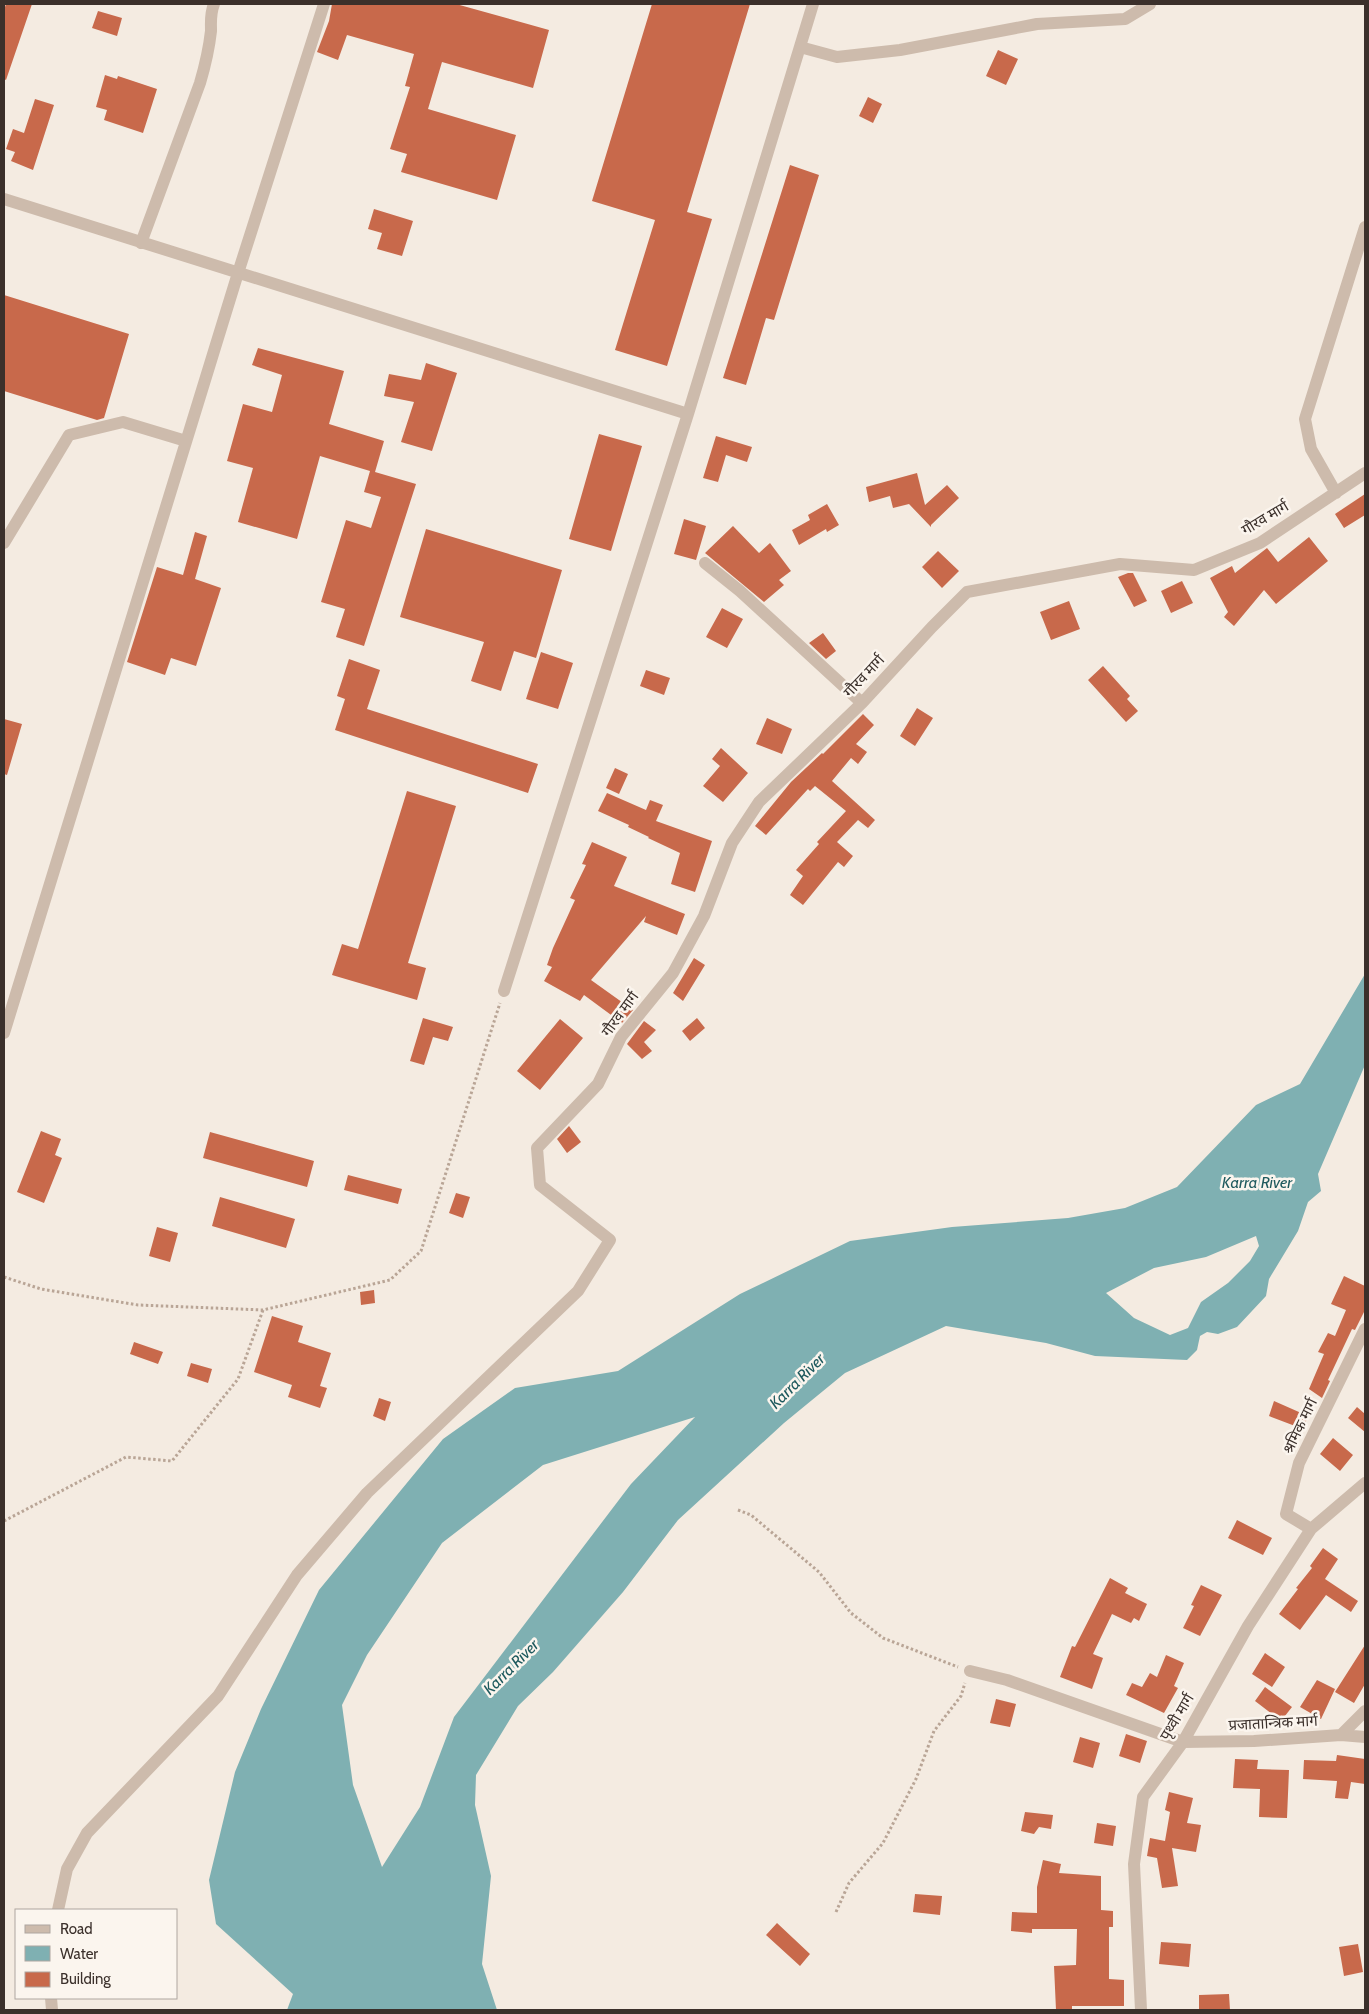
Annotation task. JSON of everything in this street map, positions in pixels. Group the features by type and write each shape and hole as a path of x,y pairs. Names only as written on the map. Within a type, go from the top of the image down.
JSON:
{"street":[{"path":"141,242 200,83 211,31 210,14 214,4"},
{"path":"4,1033 238,273 324,4"},
{"path":"504,991 688,414 813,4"},
{"path":"800,47 837,57 873,53 1037,24 1125,19 1150,4"},
{"path":"4,200 688,414"},
{"path":"1336,493 1311,449 1305,419 1365,227"},
{"path":"4,543 69,435 123,422 186,441"},
{"name":"गौरव मार्ग","path":"58,1909 66,1869 87,1833 218,1696 297,1575 367,1493 578,1291 610,1240 540,1185 537,1148 598,1084 621,1036 672,973 704,916 732,843 759,802 862,703 967,592 1120,564 1194,570 1260,543 1365,473"},
{"path":"705,563 740,591 862,703"},
{"name":"श्रमिक मार्ग","path":"1311,1529 1286,1514 1299,1463 1365,1329"},
{"name":"पृथ्वी मार्ग","path":"1141,2010 1134,1864 1143,1797 1183,1742 1248,1626 1311,1529 1365,1484"},
{"path":"970,1671 1007,1680 1183,1742"},
{"path":"1341,1736 1365,1711"},
{"name":"प्रजातान्त्रिक मार्ग","path":"1183,1742 1254,1741 1341,1736 1365,1738"}],"path":[{"path":"4,1277 41,1289 138,1304 263,1310 390,1280 421,1251 504,991"},
{"path":"4,1521 126,1457 172,1461 238,1379 263,1310"},
{"path":"738,1510 751,1515 818,1572 852,1613 883,1638 970,1671 961,1696 934,1731 916,1779 882,1843 849,1884 836,1912"}],"water":[{"name":"Karra River","path":"1365,974 1365,1065 1318,1174 1321,1191 1308,1202 1298,1231 1269,1279 1266,1296 1237,1327 1218,1334 1207,1332 1200,1336 1197,1350 1187,1360 1095,1356 1046,1343 946,1326 845,1373 784,1423 678,1520 623,1592 553,1672 518,1706 476,1775 475,1805 491,1876 482,1964 497,2010 287,2010 293,1994 216,1924 209,1880 235,1772 261,1709 319,1590 443,1439 515,1388 618,1371 740,1294 850,1241 952,1227 1068,1218 1125,1208 1177,1187 1256,1105 1300,1084","holes":["1256,1236 1259,1246 1250,1261 1228,1283 1201,1302 1188,1328 1170,1335 1134,1318 1106,1293 1154,1268 1206,1257","695,1417 631,1484 454,1717 420,1807 382,1867 353,1785 342,1705 367,1655 442,1543 543,1465"]}],"building":[{"path":"6,4 32,4 6,80 4,79 4,10"},
{"path":"332,4 456,4 549,30 533,88 442,62 428,109 516,135 497,200 401,172 407,154 390,149 410,87 405,86 414,54 347,35 338,60 317,52 329,21"},
{"path":"652,4 750,4 687,212 712,219 667,366 615,350 655,220 592,201"},
{"path":"98,11 122,18 117,36 92,28"},
{"path":"998,50 1018,59 1006,85 986,76"},
{"path":"105,75 117,79 118,76 157,89 143,133 104,120 107,110 96,107"},
{"path":"868,97 882,104 873,123 859,116"},
{"path":"35,99 54,105 33,170 11,161 15,152 6,149 13,129 24,133"},
{"path":"790,165 819,175 774,320 766,318 746,385 723,378"},
{"path":"374,209 413,221 402,256 377,249 382,233 368,229"},
{"path":"4,295 129,334 104,418 97,420 4,391"},
{"path":"258,348 344,371 329,424 384,441 375,472 416,484 364,646 336,637 345,609 321,602 346,520 371,528 381,497 364,492 370,471 320,456 297,539 238,522 253,468 227,461 243,404 272,412 282,375 252,365"},
{"path":"426,363 457,373 432,451 401,442 414,402 384,396 389,374 421,380"},
{"path":"599,434 642,446 611,551 569,539"},
{"path":"716,436 752,447 747,462 726,455 718,482 703,478"},
{"path":"917,473 925,505 947,485 959,498 931,527 909,504 893,508 890,496 869,502 866,487"},
{"path":"1365,494 1365,515 1344,528 1335,514"},
{"path":"827,504 839,525 827,532 826,529 799,545 792,530 810,520 808,515"},
{"path":"684,519 706,526 696,560 674,554"},
{"path":"733,526 759,553 770,543 791,571 779,580 784,585 764,602 705,553"},
{"path":"426,529 562,570 536,658 514,651 501,691 471,681 484,642 400,617"},
{"path":"195,532 207,536 195,579 221,588 196,666 171,658 165,675 127,662 157,567 183,575"},
{"path":"1309,537 1328,561 1276,604 1264,590 1234,626 1224,617 1228,612 1210,578 1232,566 1235,573 1267,548 1278,562"},
{"path":"938,551 959,571 942,588 922,567"},
{"path":"1133,573 1147,601 1134,607 1118,577"},
{"path":"1182,581 1193,603 1171,613 1161,591"},
{"path":"1069,601 1080,629 1051,640 1040,612"},
{"path":"722,608 743,619 727,648 706,637"},
{"path":"823,633 836,651 826,659 809,643"},
{"path":"541,652 573,663 558,709 526,699"},
{"path":"349,659 380,670 367,709 538,764 528,793 335,730 345,699 337,696"},
{"path":"1103,666 1130,696 1127,699 1138,711 1126,722 1088,680"},
{"path":"646,670 670,678 664,695 640,686"},
{"path":"917,708 933,718 915,746 900,736"},
{"path":"863,714 874,725 856,744 867,752 858,764 851,758 832,781 875,820 868,828 858,820 837,842 853,856 844,867 838,862 803,905 790,895 803,876 796,870 819,844 817,842 846,811 815,786 810,791 808,789 766,835 755,826 791,782 823,754"},
{"path":"767,718 792,729 782,754 756,744"},
{"path":"4,719 22,724 7,775 4,774"},
{"path":"721,748 748,773 723,802 703,786 720,766 712,759"},
{"path":"615,768 628,774 619,794 606,788"},
{"path":"407,791 456,806 408,963 426,968 417,1000 332,975 342,944 358,949"},
{"path":"607,793 646,810 650,800 663,805 656,821 712,841 695,892 671,884 680,853 648,838 628,827 629,825 598,811"},
{"path":"592,842 627,857 614,886 685,914 677,935 644,922 646,916 591,980 633,1010 622,1023 584,995 580,1001 544,981 552,967 547,965 575,900 570,898 586,865 582,864"},
{"path":"694,958 705,965 683,1001 673,993"},
{"path":"423,1018 453,1027 448,1041 433,1037 424,1065 410,1061"},
{"path":"697,1018 705,1028 690,1041 682,1031"},
{"path":"560,1019 583,1038 540,1090 517,1071"},
{"path":"644,1021 656,1030 644,1042 652,1051 642,1059 627,1044"},
{"path":"569,1126 581,1142 567,1153 557,1139"},
{"path":"41,1131 61,1139 55,1155 62,1158 44,1203 17,1192"},
{"path":"210,1132 314,1161 307,1187 203,1158"},
{"path":"348,1175 402,1189 398,1204 344,1190"},
{"path":"456,1193 470,1197 463,1218 449,1213"},
{"path":"220,1197 295,1219 286,1248 212,1226"},
{"path":"157,1227 178,1233 170,1262 149,1256"},
{"path":"1344,1276 1365,1286 1365,1310 1355,1330 1352,1329 1328,1380 1330,1381 1322,1398 1309,1389 1324,1354 1318,1352 1328,1333 1335,1336 1346,1310 1331,1304"},
{"path":"374,1290 375,1303 361,1305 360,1292"},
{"path":"272,1316 303,1326 298,1342 331,1353 320,1386 327,1388 320,1408 288,1397 292,1385 254,1372"},
{"path":"134,1342 163,1352 158,1364 130,1354"},
{"path":"191,1363 212,1369 208,1383 187,1376"},
{"path":"379,1398 391,1402 385,1421 373,1416"},
{"path":"1274,1401 1308,1416 1303,1429 1269,1416"},
{"path":"1357,1407 1365,1414 1365,1432 1348,1418"},
{"path":"1333,1438 1353,1455 1340,1471 1320,1454"},
{"path":"1237,1520 1272,1538 1263,1555 1228,1538"},
{"path":"1323,1548 1338,1559 1325,1579 1358,1601 1351,1612 1326,1595 1300,1630 1279,1614 1312,1568 1310,1566"},
{"path":"1110,1578 1128,1588 1125,1593 1147,1604 1139,1621 1134,1618 1131,1623 1112,1614 1093,1654 1103,1658 1092,1689 1060,1677 1072,1646 1075,1647"},
{"path":"1201,1585 1222,1595 1200,1636 1183,1628 1194,1606 1191,1605"},
{"path":"1365,1645 1365,1684 1354,1703 1335,1692"},
{"path":"1265,1653 1285,1667 1272,1687 1252,1674"},
{"path":"1166,1655 1184,1663 1174,1686 1178,1688 1164,1713 1126,1695 1132,1683 1142,1687 1150,1673 1157,1677"},
{"path":"1317,1680 1335,1689 1321,1719 1300,1707"},
{"path":"1265,1687 1292,1707 1281,1721 1255,1701"},
{"path":"996,1699 1016,1704 1010,1727 990,1723"},
{"path":"1126,1734 1147,1741 1140,1763 1119,1756"},
{"path":"1080,1737 1100,1743 1093,1768 1073,1762"},
{"path":"1337,1755 1365,1759 1365,1784 1351,1782 1348,1799 1335,1798 1337,1781 1303,1779 1304,1760 1336,1761"},
{"path":"1235,1759 1258,1760 1257,1769 1289,1770 1287,1818 1259,1817 1260,1789 1233,1788"},
{"path":"1169,1792 1193,1798 1187,1823 1201,1825 1196,1852 1172,1848 1178,1886 1162,1888 1157,1858 1147,1856 1150,1838 1165,1841 1170,1812 1165,1810"},
{"path":"1025,1812 1053,1815 1051,1829 1039,1827 1034,1834 1021,1831"},
{"path":"1097,1823 1116,1826 1113,1846 1094,1843"},
{"path":"1043,1860 1061,1864 1059,1873 1101,1876 1101,1910 1113,1911 1113,1927 1109,1927 1109,1979 1124,1980 1124,2006 1072,2006 1072,2010 1056,2010 1054,1966 1076,1965 1077,1929 1032,1929 1032,1933 1011,1931 1012,1912 1037,1913 1037,1887"},
{"path":"915,1894 942,1896 940,1915 913,1912"},
{"path":"777,1923 810,1954 800,1966 766,1935"},
{"path":"1161,1942 1191,1944 1189,1967 1159,1964"},
{"path":"1358,1944 1363,1972 1344,1976 1339,1947"},
{"path":"1229,1994 1230,2010 1199,2010 1199,1995"}]}
